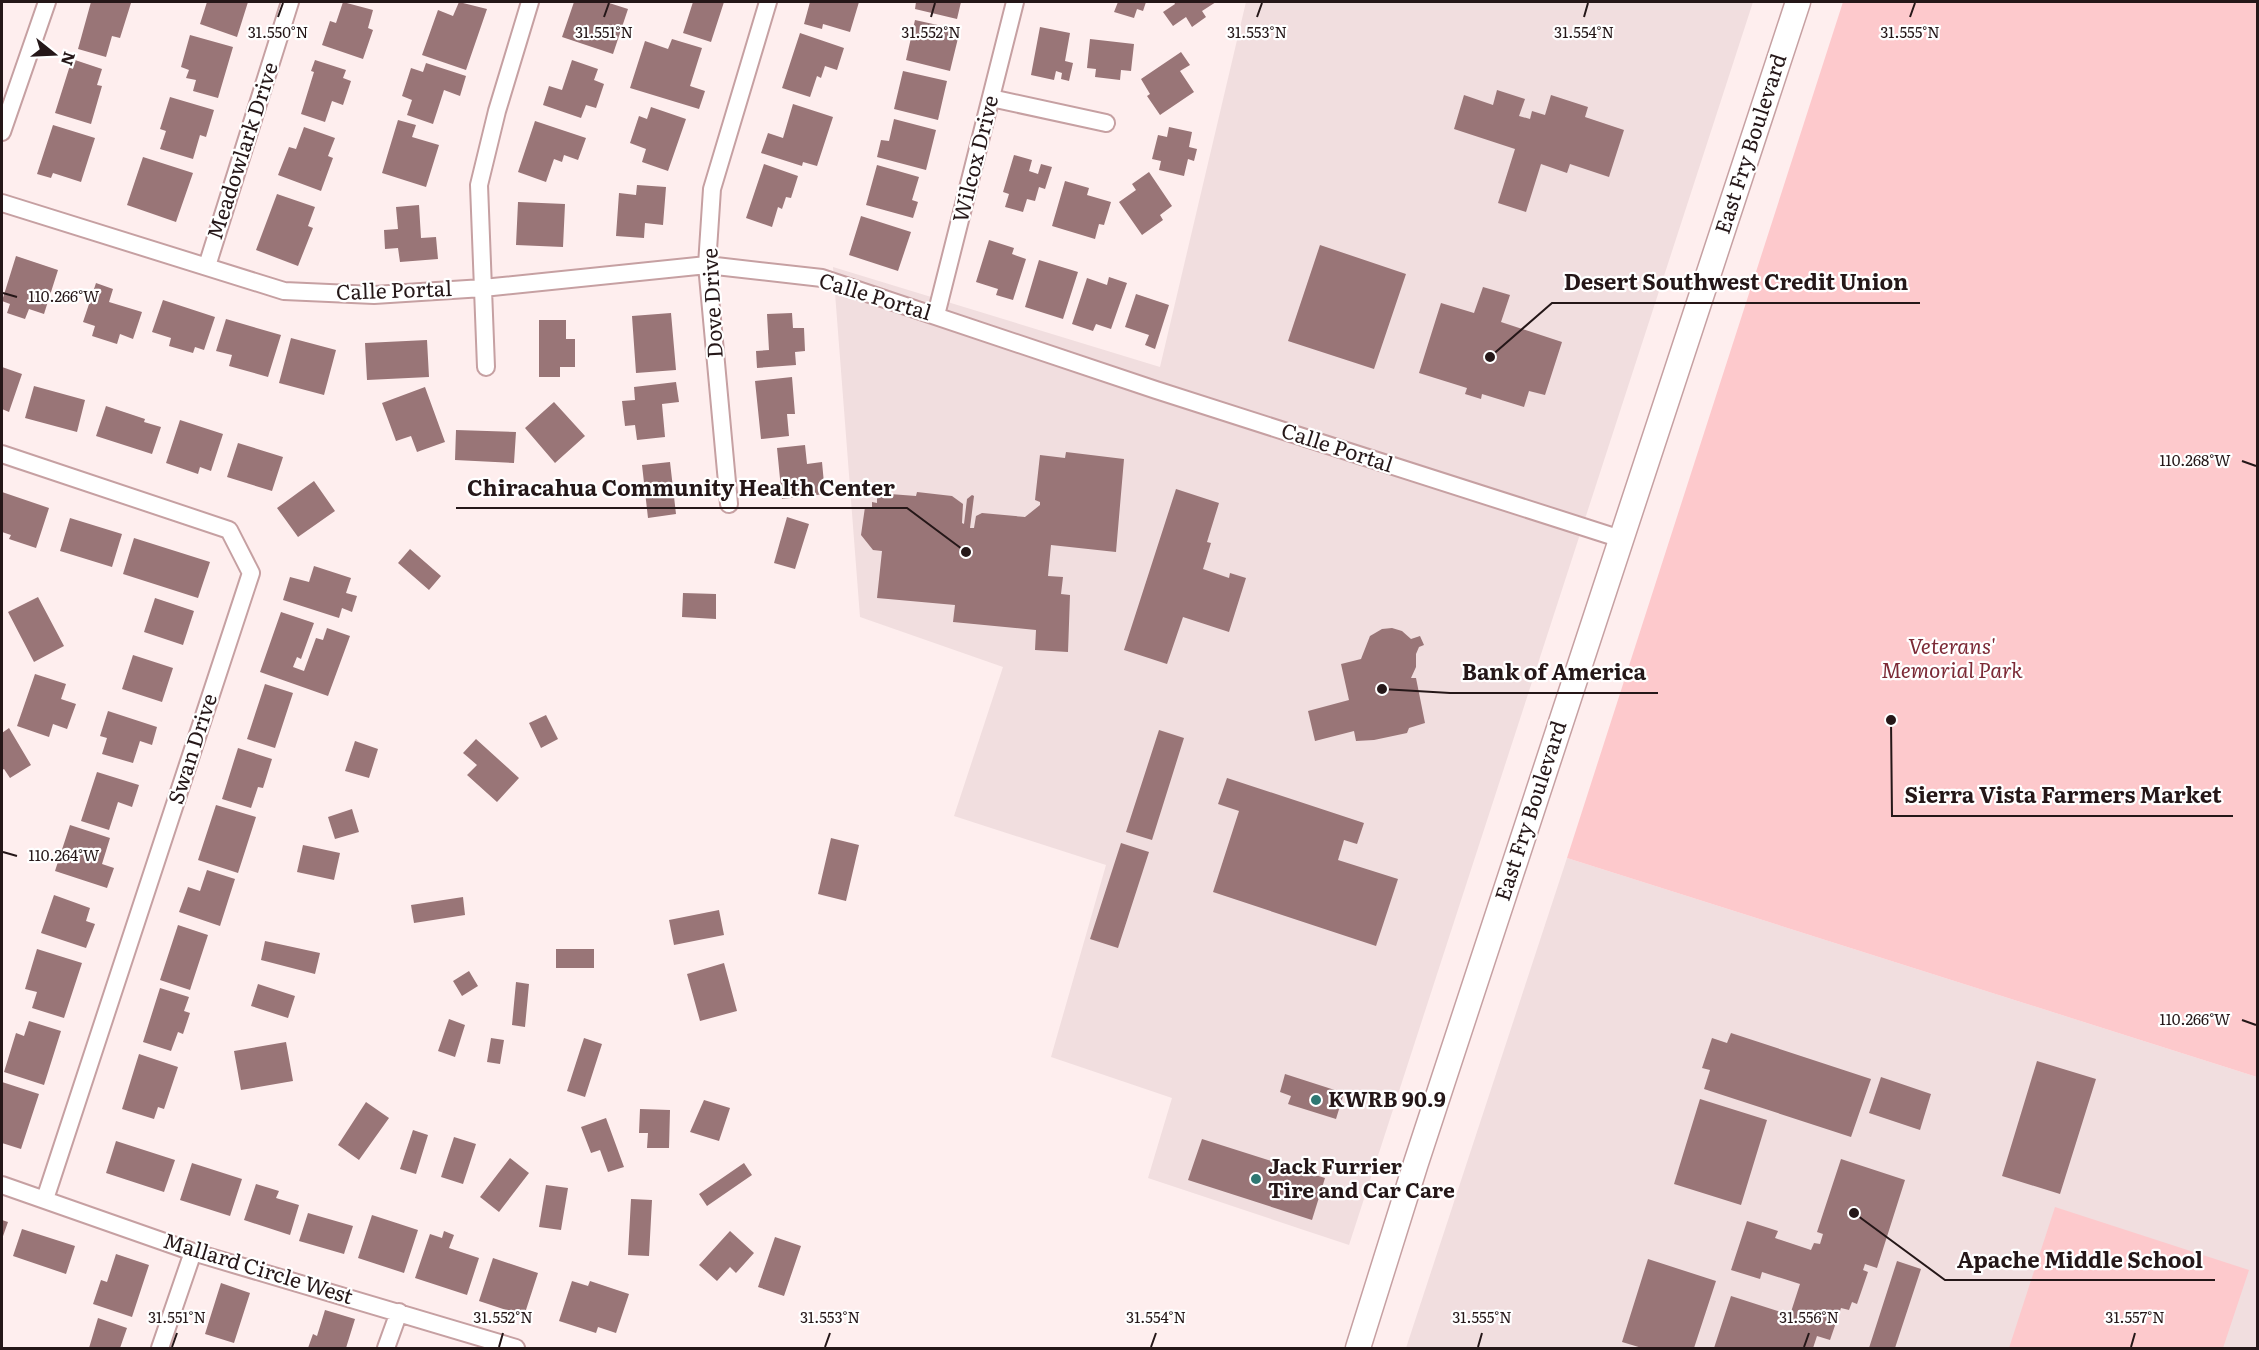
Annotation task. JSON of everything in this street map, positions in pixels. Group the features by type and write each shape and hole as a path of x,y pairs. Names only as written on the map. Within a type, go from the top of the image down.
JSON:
{"main road":[{"name":"East Fry Boulevard","path":"1358,1348 1798,2"}],"street":[{"path":"2,132 47,2"},
{"name":"Meadowlark Drive","path":"207,266 290,2"},
{"path":"486,367 479,185 497,111 530,2"},
{"name":"Dove Drive","path":"729,504 707,265 712,189 768,2"},
{"name":"Wilcox Drive","path":"936,315 1015,2"},
{"path":"991,98 1107,123"},
{"name":"Calle Portal","path":"2,203 284,291 374,295 483,288 707,265 822,278 1165,393 1621,539"},
{"name":"Swan Drive","path":"2,454 229,530 251,573 45,1199"},
{"name":"Mallard Circle West","path":"2,1185 193,1252 516,1348"},
{"path":"160,1348 193,1252"},
{"path":"386,1348 399,1312"}],"shaded area":[{"path":"1246,2 1753,2 1349,1245 1148,1178 1172,1098 1051,1057 1106,865 954,816 1003,667 860,617 833,267 1160,367"},
{"path":"1567,858 2257,1077 2257,1348 1406,1348"}],"green space":[{"name":"Veterans' Memorial Park","path":"1843,2 2257,2 2257,1077 1567,858"},
{"path":"2055,1207 2249,1270 2223,1348 2009,1348"}],"building":[{"path":"91,2 131,3 120,38 112,36 106,57 78,49"},
{"path":"207,2 248,2 237,37 200,24"},
{"path":"343,2 373,10 368,28 373,30 363,59 322,45 330,21 336,23"},
{"path":"459,2 487,9 466,70 422,55 438,10 453,16"},
{"path":"574,2 606,2 628,9 613,54 562,37"},
{"path":"693,2 724,2 711,42 683,33"},
{"path":"810,2 859,2 850,32 823,24 822,29 804,24"},
{"path":"916,2 961,2 957,19 915,9"},
{"path":"1118,2 1146,2 1143,11 1137,9 1134,18 1114,12"},
{"path":"1174,2 1216,2 1202,11 1206,17 1192,27 1186,17 1173,26 1163,12 1175,4"},
{"path":"915,20 960,30 950,71 906,60"},
{"path":"1040,27 1070,33 1065,61 1073,63 1069,81 1061,79 1062,73 1056,71 1054,80 1031,75"},
{"path":"800,33 844,48 837,70 825,66 821,78 817,76 810,97 782,88"},
{"path":"190,35 233,47 218,98 193,91 196,80 186,78 189,70 181,67"},
{"path":"672,39 702,48 690,86 705,91 699,109 630,88 645,41 668,49"},
{"path":"1090,39 1134,44 1131,71 1121,70 1120,80 1095,77 1096,69 1087,68"},
{"path":"1181,52 1190,65 1180,71 1194,92 1160,115 1147,96 1150,94 1141,79"},
{"path":"72,59 102,69 97,85 102,86 91,124 55,113"},
{"path":"315,60 346,70 343,78 351,81 343,105 332,101 325,122 301,114 314,72 311,71"},
{"path":"572,60 598,69 594,80 604,84 596,108 586,105 581,118 543,105 549,86 562,90"},
{"path":"426,63 466,76 460,96 444,90 433,124 407,115 412,100 402,96 411,68 423,72"},
{"path":"903,71 947,81 938,120 894,109"},
{"path":"1497,90 1525,99 1519,116 1530,119 1532,111 1545,115 1551,95 1588,107 1585,117 1624,130 1609,177 1570,164 1567,173 1541,164 1526,212 1498,203 1515,149 1454,129 1464,95 1493,105"},
{"path":"170,97 214,110 206,137 200,135 193,159 160,149 166,131 160,129"},
{"path":"793,104 833,117 817,166 803,162 802,166 761,153 768,133 783,138"},
{"path":"651,107 686,119 668,171 642,162 646,149 630,143 639,116 647,119"},
{"path":"894,119 936,130 926,170 877,157 881,140 889,141"},
{"path":"398,120 416,125 412,137 439,145 426,187 382,173"},
{"path":"535,121 586,138 578,160 564,155 562,162 554,159 546,182 518,172"},
{"path":"53,125 95,138 81,182 53,173 51,178 37,174"},
{"path":"304,127 335,138 328,156 333,158 321,191 278,175 289,147 296,149"},
{"path":"1169,127 1192,132 1189,147 1197,149 1194,161 1188,159 1184,176 1159,170 1161,161 1152,159 1158,135 1167,137"},
{"path":"1014,155 1032,160 1029,171 1038,174 1041,164 1052,167 1045,189 1039,187 1035,201 1027,199 1023,212 1005,207 1009,194 1003,192"},
{"path":"143,157 193,173 176,222 127,205"},
{"path":"764,164 798,176 791,198 786,197 782,209 778,207 772,227 746,218"},
{"path":"877,165 919,177 912,200 918,202 913,218 866,205"},
{"path":"1149,172 1172,206 1160,215 1163,220 1142,235 1119,202 1136,190 1132,184"},
{"path":"1065,181 1089,188 1087,195 1111,202 1104,225 1099,224 1095,239 1052,226"},
{"path":"637,185 666,187 663,225 645,223 644,238 616,236 619,193 636,195"},
{"path":"277,194 315,207 308,226 313,228 298,266 256,250"},
{"path":"518,202 565,204 563,247 516,245"},
{"path":"419,205 421,238 436,237 438,259 400,262 398,248 385,249 384,230 398,229 396,207"},
{"path":"861,216 911,232 898,271 849,255"},
{"path":"989,240 1014,248 1012,254 1026,259 1013,300 996,295 998,289 976,282"},
{"path":"1320,245 1406,274 1374,369 1288,341"},
{"path":"16,256 58,270 44,314 29,309 25,319 7,313 10,304 2,301"},
{"path":"1039,260 1078,272 1063,319 1025,307"},
{"path":"1109,277 1127,283 1111,329 1096,324 1093,331 1072,324 1087,278 1107,285"},
{"path":"96,283 113,289 109,302 142,312 133,339 120,334 117,344 92,336 95,326 83,322"},
{"path":"1483,287 1510,295 1501,322 1562,342 1545,395 1529,391 1524,407 1482,394 1481,399 1465,394 1467,388 1419,373 1441,303 1474,313"},
{"path":"1136,294 1169,305 1155,349 1145,345 1149,335 1125,327"},
{"path":"163,300 215,317 204,350 195,347 193,353 169,346 171,338 152,332"},
{"path":"671,313 676,370 636,373 632,316"},
{"path":"792,313 793,328 804,328 805,351 795,352 796,365 757,368 756,351 769,350 767,314"},
{"path":"226,319 281,335 268,377 229,366 232,355 216,351"},
{"path":"539,320 566,320 566,339 575,339 575,367 560,367 560,377 539,377"},
{"path":"291,338 336,350 324,395 279,383"},
{"path":"427,340 429,377 367,380 365,343"},
{"path":"2,367 22,374 9,412 2,409"},
{"path":"792,377 795,414 787,414 789,436 761,439 755,381"},
{"path":"676,382 679,402 662,404 665,437 637,440 635,425 625,426 622,401 635,400 634,387"},
{"path":"34,386 85,400 77,432 25,418"},
{"path":"425,387 445,442 417,452 411,436 396,441 382,403"},
{"path":"554,402 585,436 555,463 525,428"},
{"path":"106,406 161,427 152,454 96,436"},
{"path":"180,420 223,434 211,471 200,467 198,474 166,463"},
{"path":"456,430 516,432 514,463 455,460"},
{"path":"238,443 283,457 272,491 227,477"},
{"path":"805,445 807,464 822,462 825,494 782,499 777,448"},
{"path":"1066,452 1124,459 1116,552 1051,545 1048,576 1063,577 1061,594 1070,595 1068,652 1035,650 1036,630 953,622 955,605 877,598 882,551 873,550 861,535 865,507 872,507 872,502 877,503 877,493 916,496 917,492 952,496 963,504 962,523 964,524 967,499 972,495 974,496 970,528 974,528 976,516 982,513 1025,517 1040,505 1040,502 1035,500 1040,455 1065,458"},
{"path":"670,462 676,514 648,518 642,465"},
{"path":"314,481 335,511 298,537 277,508"},
{"path":"1176,489 1219,503 1207,542 1211,543 1203,569 1229,578 1230,573 1246,578 1229,632 1183,617 1167,664 1124,650"},
{"path":"2,492 49,508 36,548 9,539 11,535 2,532"},
{"path":"787,517 809,524 795,569 774,563"},
{"path":"70,518 122,534 112,567 60,551"},
{"path":"134,538 210,562 198,598 123,574"},
{"path":"410,549 441,576 429,590 398,563"},
{"path":"314,566 351,578 346,593 357,596 352,612 342,608 339,618 283,600 290,577 309,582"},
{"path":"683,593 716,594 716,619 682,617"},
{"path":"38,597 64,646 34,662 8,612"},
{"path":"155,598 194,611 183,645 144,632"},
{"path":"281,612 314,623 301,659 297,657 293,667 304,671 316,638 323,640 327,628 350,636 328,696 260,672"},
{"path":"1392,628 1402,631 1411,639 1420,636 1424,645 1419,647 1416,654 1416,667 1411,678 1416,678 1425,723 1409,728 1407,733 1374,740 1356,741 1354,731 1315,741 1308,711 1349,700 1341,664 1361,659 1370,636 1382,629"},
{"path":"133,655 173,668 162,702 122,689"},
{"path":"35,674 66,684 61,699 76,704 67,729 53,724 49,737 17,726"},
{"path":"265,684 293,693 275,748 247,739"},
{"path":"108,711 157,727 152,745 140,741 133,763 102,754 107,738 100,736"},
{"path":"546,715 558,739 541,748 529,723"},
{"path":"9,728 31,765 10,778 4,769 2,770 2,733"},
{"path":"1159,730 1184,738 1152,840 1126,832"},
{"path":"476,739 519,778 497,802 467,775 477,765 463,753"},
{"path":"355,741 378,749 369,778 345,771"},
{"path":"238,748 272,759 263,788 258,787 251,808 222,799"},
{"path":"97,772 139,785 132,807 118,802 109,830 81,821"},
{"path":"1227,778 1364,823 1357,844 1344,840 1338,860 1398,879 1376,946 1213,892 1239,811 1218,804"},
{"path":"216,805 256,817 238,873 198,860"},
{"path":"352,809 359,832 335,839 328,817"},
{"path":"70,825 110,838 102,864 114,868 107,888 55,871"},
{"path":"831,838 859,845 846,901 818,894"},
{"path":"1121,843 1149,852 1118,948 1090,939"},
{"path":"303,845 340,853 334,880 297,872"},
{"path":"207,870 235,879 220,926 179,912 188,887 200,891"},
{"path":"54,895 90,908 86,921 95,924 86,948 41,933"},
{"path":"463,897 465,915 414,923 411,905"},
{"path":"719,910 724,935 674,945 669,920"},
{"path":"178,925 208,935 190,990 160,980"},
{"path":"265,941 320,953 315,974 261,960"},
{"path":"37,949 82,963 64,1018 32,1008 37,992 25,989"},
{"path":"556,949 594,949 594,968 556,968"},
{"path":"724,963 737,1011 700,1021 687,974"},
{"path":"469,971 478,986 462,996 453,981"},
{"path":"516,982 529,984 525,1027 512,1025"},
{"path":"258,984 295,996 288,1018 251,1006"},
{"path":"160,988 189,997 184,1011 190,1013 183,1034 178,1032 171,1051 143,1042"},
{"path":"449,1019 465,1025 455,1057 438,1051"},
{"path":"29,1021 61,1031 44,1085 4,1072 16,1033 24,1036"},
{"path":"1731,1033 1871,1079 1851,1137 1704,1089 1710,1070 1702,1068 1712,1038 1727,1043"},
{"path":"491,1038 504,1040 500,1064 487,1062"},
{"path":"584,1038 602,1044 585,1097 567,1091"},
{"path":"286,1042 293,1081 241,1090 234,1051"},
{"path":"139,1054 178,1067 164,1109 158,1107 154,1119 122,1109"},
{"path":"2037,1061 2096,1079 2060,1194 2002,1176"},
{"name":"KWRB 90.9","path":"1285,1074 1344,1093 1336,1119 1288,1104 1291,1096 1280,1092"},
{"path":"1881,1077 1931,1094 1920,1130 1869,1113"},
{"path":"2,1082 39,1094 21,1149 2,1143"},
{"path":"1700,1099 1767,1120 1741,1205 1674,1184"},
{"path":"704,1100 730,1108 719,1141 690,1132"},
{"path":"366,1102 389,1118 359,1160 338,1145"},
{"path":"640,1109 670,1110 669,1148 647,1148 648,1133 639,1133"},
{"path":"606,1118 624,1167 608,1172 600,1150 591,1153 581,1127"},
{"path":"413,1130 428,1135 416,1174 400,1169"},
{"path":"454,1137 476,1144 463,1184 441,1177"},
{"name":"Jack Furrier Tire and Car Care","path":"1202,1139 1325,1178 1312,1220 1188,1180"},
{"path":"116,1141 175,1160 164,1192 106,1173"},
{"path":"510,1158 529,1173 499,1212 480,1197"},
{"path":"1841,1159 1905,1180 1877,1268 1865,1264 1863,1270 1868,1272 1857,1304 1852,1302 1849,1310 1841,1308 1830,1340 1817,1336 1813,1348 1714,1348 1731,1296 1790,1315 1800,1284 1762,1272 1760,1279 1731,1270 1747,1221 1778,1231 1775,1238 1811,1250 1814,1243 1820,1244 1823,1234 1817,1232"},
{"path":"192,1163 242,1179 230,1216 180,1200"},
{"path":"744,1163 752,1175 707,1206 699,1194"},
{"path":"256,1184 279,1191 276,1198 299,1205 290,1235 244,1220"},
{"path":"546,1185 568,1188 561,1230 539,1227"},
{"path":"631,1199 652,1200 649,1256 628,1255"},
{"path":"308,1213 353,1226 344,1254 299,1241"},
{"path":"372,1215 418,1230 404,1273 358,1258"},
{"path":"2,1220 8,1222 2,1239"},
{"path":"22,1229 75,1246 66,1274 13,1256"},
{"path":"444,1231 454,1235 449,1248 479,1258 467,1295 415,1278 430,1234 442,1238"},
{"path":"730,1231 754,1253 736,1273 730,1267 717,1281 699,1265"},
{"path":"775,1237 801,1246 784,1296 758,1287"},
{"path":"116,1254 149,1265 132,1317 93,1304 101,1280 107,1282"},
{"path":"493,1258 538,1273 524,1316 479,1301"},
{"path":"1648,1259 1716,1281 1694,1348 1642,1348 1622,1342"},
{"path":"1897,1261 1921,1269 1895,1348 1869,1348"},
{"path":"572,1281 588,1286 590,1281 629,1294 616,1333 598,1327 596,1333 559,1321"},
{"path":"221,1283 250,1293 234,1343 205,1334"},
{"path":"325,1310 355,1319 346,1348 308,1348 313,1334 317,1336"},
{"path":"98,1318 127,1328 120,1348 89,1348"}],"place":[{"name":"Desert Southwest Credit Union","path":"1490,357"},
{"name":"Chiracahua Community Health Center","path":"966,552"},
{"name":"Bank of America","path":"1382,689"},
{"name":"Sierra Vista Farmers Market","path":"1891,720"},
{"name":"KWRB 90.9","path":"1316,1100"},
{"name":"Jack Furrier Tire and Car Care","path":"1256,1179"},
{"name":"Apache Middle School","path":"1854,1213"}]}
